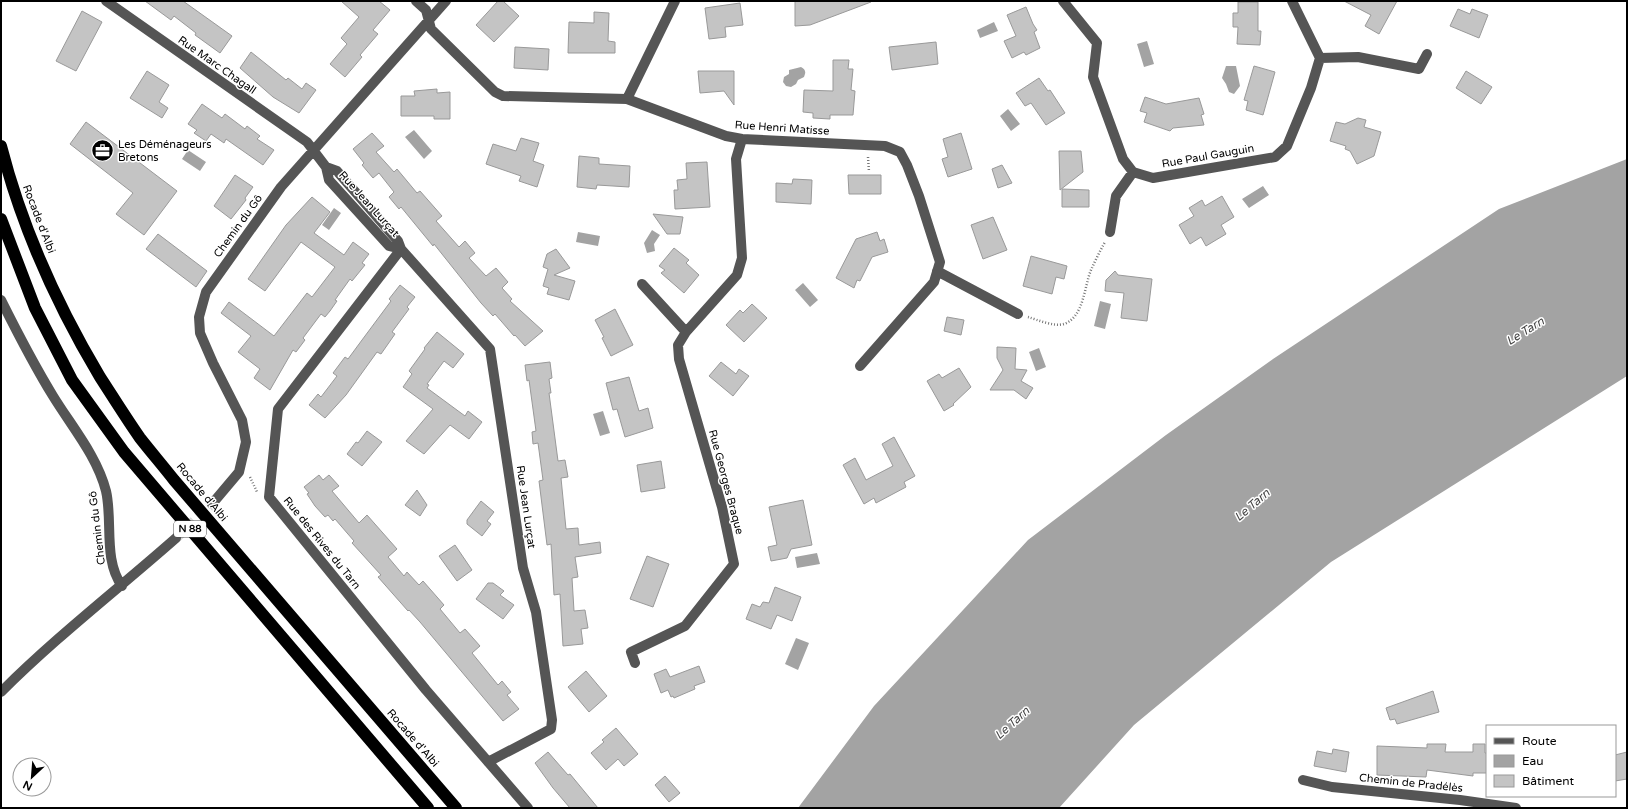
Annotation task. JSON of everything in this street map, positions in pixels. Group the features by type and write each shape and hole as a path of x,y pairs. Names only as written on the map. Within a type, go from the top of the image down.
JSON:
{"highway":[{"name":"Rocade d'Albi","path":"1,146 9,179 58,301 91,361 140,437 174,480 456,808"},
{"name":"N 88","path":"1,218 35,308 72,380 124,452 428,808"}],"street":[{"name":"Rue Marc Chagall","path":"106,1 307,142 312,151"},
{"name":"Rue Henri Matisse","path":"416,1 426,10 431,29 495,92 503,96 627,99 721,134 742,139 886,146 900,152 907,165 919,196 940,262 934,282 860,366"},
{"name":"Chemin du Gô","path":"212,504 239,472 246,442 242,420 213,363 200,333 199,318 206,292 281,187 446,1"},
{"path":"627,99 675,1"},
{"path":"1063,1 1098,43 1093,77 1123,159 1133,172 1116,196 1110,232"},
{"path":"1292,1 1320,58 1358,57 1419,69 1427,54"},
{"name":"Rue Paul Gauguin","path":"1133,172 1153,178 1275,156 1287,146 1311,88 1320,58"},
{"name":"Rue Georges Braque","path":"635,663 631,652 685,626 734,564 722,507 679,359 678,345 686,332 737,275 741,266 742,258 736,160 742,139"},
{"name":"Rue Jean Lurçat","path":"312,151 326,167 337,171 398,240 401,249 490,349 523,568 536,612 552,720 551,729 488,762"},
{"name":"Rue des Rives du Tarn","path":"401,249 278,409 269,497 426,690 528,808"},
{"path":"937,271 1018,314"},
{"path":"642,284 686,332"},
{"name":"Chemin du Gô","path":"1,300 38,370 91,455 102,478 106,494 114,573 122,586"},
{"path":"1,692 56,640 122,586 176,538"},
{"name":"Chemin de Pradélès","path":"1303,780 1332,787 1460,800 1516,808"}],"path":[{"path":"868,154 869,172"},
{"path":"1018,314 1053,324 1063,324 1073,320 1081,302 1091,271 1110,232"}],"water":[{"path":"994,22 998,31 980,38 977,30"},
{"path":"1147,41 1154,64 1144,67 1137,44"},
{"path":"1226,66 1236,66 1240,86 1234,94 1229,92 1222,78"},
{"path":"801,67 805,71 804,77 798,80 796,84 791,87 786,86 783,82 784,77 789,74 789,70"},
{"path":"1008,109 1020,124 1011,131 1000,116"},
{"path":"414,130 432,151 424,159 405,137"},
{"path":"188,150 206,162 200,171 182,159"},
{"name":"Le Tarn","path":"1627,159 1627,376 1331,562 1134,725 1059,808 798,808 874,706 1028,540 1166,435 1273,359 1499,209"},
{"path":"1263,186 1269,195 1249,208 1242,199"},
{"path":"334,208 341,213 329,230 322,225"},
{"path":"652,230 660,235 654,244 655,251 647,253 644,243"},
{"path":"578,232 600,236 598,246 576,242"},
{"path":"803,283 818,300 810,307 795,290"},
{"path":"1100,301 1111,304 1105,329 1094,326"},
{"path":"1039,348 1046,367 1036,371 1029,352"},
{"path":"603,411 610,433 600,436 593,414"},
{"path":"817,553 820,564 797,568 795,557"},
{"path":"796,638 809,643 798,670 785,664"}],"building":[{"path":"145,1 183,1 232,36 220,53 195,35 196,33 174,16 171,20"},
{"path":"341,1 379,1 390,10 373,30 378,34 360,55 362,57 345,77 330,64 347,44 341,38 359,17"},
{"path":"498,1 503,1 519,16 494,42 476,25"},
{"path":"795,1 871,2 810,25 795,26"},
{"path":"1344,1 1397,1 1379,34 1365,26 1371,15"},
{"path":"1238,2 1258,2 1258,31 1261,31 1260,45 1237,44 1238,27 1233,27 1233,13 1238,13"},
{"path":"740,3 743,25 725,27 726,37 709,39 705,8"},
{"path":"1026,7 1037,30 1034,32 1040,48 1026,55 1024,52 1012,58 1004,41 1016,36 1007,15"},
{"path":"1458,9 1470,14 1472,9 1488,15 1479,38 1450,26"},
{"path":"82,11 102,22 76,71 56,61"},
{"path":"594,12 609,13 608,41 615,42 615,53 568,53 569,22 594,23"},
{"path":"936,42 938,64 892,70 889,47"},
{"path":"515,47 549,49 548,70 514,68"},
{"path":"251,52 286,80 288,78 302,89 306,83 316,90 299,113 273,97 240,68"},
{"path":"833,60 849,60 848,69 853,69 851,90 855,91 853,115 830,115 830,119 813,118 813,113 803,112 804,90 833,91"},
{"path":"1254,66 1275,72 1263,115 1246,110 1248,101 1244,100"},
{"path":"147,71 169,85 159,102 168,108 162,118 130,98"},
{"path":"698,71 734,71 734,105 724,91 700,93"},
{"path":"1466,71 1492,87 1481,104 1456,88"},
{"path":"1039,78 1048,91 1050,90 1065,113 1046,125 1031,103 1025,106 1016,93"},
{"path":"437,89 437,93 450,92 450,119 434,119 434,116 401,116 401,96 415,96 414,91"},
{"path":"1145,97 1166,104 1199,98 1204,114 1201,115 1204,125 1173,128 1170,131 1144,122 1147,113 1140,111"},
{"path":"202,104 222,118 225,114 245,129 247,126 260,136 257,139 274,150 263,165 226,139 224,143 211,134 206,141 194,133 197,130 188,124"},
{"path":"1358,118 1366,120 1364,127 1381,132 1374,156 1357,164 1350,151 1345,149 1346,146 1330,141 1336,122 1345,124"},
{"path":"86,122 177,191 144,235 116,214 133,193 70,144"},
{"path":"372,133 384,146 376,152 394,172 397,169 417,193 420,191 442,216 436,221 459,247 465,241 475,253 469,258 486,276 496,268 508,282 502,288 512,299 510,301 543,331 525,346 495,314 493,316 481,303 434,244 433,246 401,207 399,209 389,197 394,192 379,173 373,178 362,165 364,163 353,149"},
{"path":"961,133 972,169 948,177 942,159 948,157 943,139"},
{"path":"521,138 539,143 533,161 544,165 537,187 519,181 521,176 486,164 493,144 516,151"},
{"path":"1059,151 1081,151 1083,172 1060,190"},
{"path":"579,156 599,158 599,164 630,166 629,187 597,185 596,189 577,187"},
{"path":"707,162 710,207 675,209 674,190 678,190 677,180 687,179 686,163"},
{"path":"1002,165 1012,183 998,188 992,169"},
{"path":"235,175 253,187 245,198 246,200 231,219 214,206"},
{"path":"848,175 881,175 881,194 849,194"},
{"path":"793,179 812,180 811,204 776,202 776,183 792,184"},
{"path":"1062,189 1089,190 1089,207 1062,207"},
{"path":"1222,196 1234,217 1221,225 1226,234 1206,246 1201,237 1190,244 1179,225 1194,216 1189,208 1202,200 1205,206"},
{"path":"312,197 330,212 314,233 344,255 353,242 369,254 362,263 365,265 352,281 350,279 335,300 337,301 330,311 325,317 321,314 303,338 305,340 296,352 293,350 270,390 254,378 260,369 238,352 251,336 221,313 229,302 274,336 307,293 312,297 335,267 301,242 265,291 248,279 286,225"},
{"path":"653,214 683,217 680,234 667,234"},
{"path":"993,217 1007,250 983,259 971,225"},
{"path":"877,232 880,241 884,239 888,252 872,257 860,281 857,280 854,288 836,278 856,239"},
{"path":"158,234 207,271 196,287 146,249"},
{"path":"674,248 689,260 686,263 699,275 684,293 661,273 665,270 659,266"},
{"path":"556,249 570,268 554,275 575,281 569,300 547,294 549,288 543,286 548,269 543,267 547,254"},
{"path":"1031,256 1067,266 1064,279 1056,277 1052,294 1023,286"},
{"path":"1115,271 1118,275 1152,279 1147,321 1121,318 1124,293 1105,291 1106,280"},
{"path":"400,285 415,297 407,307 409,309 392,332 395,334 381,354 377,352 346,395 325,418 309,405 318,394 321,397 337,376 333,373 345,357 348,359 391,301 389,299"},
{"path":"752,304 767,318 744,342 726,325 740,310 743,313"},
{"path":"615,309 633,345 611,356 602,338 604,337 595,320"},
{"path":"947,317 964,320 961,335 944,331"},
{"path":"437,332 464,354 453,368 444,361 427,384 429,385 427,388 465,416 468,411 482,422 469,439 450,425 424,454 406,441 433,409 403,387 412,374 409,371 425,349 424,348"},
{"path":"997,347 1016,348 1015,369 1027,370 1021,381 1033,388 1026,399 1014,390 990,390 1003,370 997,358"},
{"path":"550,362 552,378 549,379 551,393 549,393 558,461 565,460 568,477 561,478 566,529 578,528 579,545 600,542 601,553 575,557 578,577 572,578 574,611 585,610 588,628 581,629 583,644 563,646 560,594 554,595 551,544 547,545 539,481 543,480 538,443 533,444 532,432 536,431 529,380 527,381 525,365"},
{"path":"721,362 736,374 739,369 749,376 733,396 709,376"},
{"path":"959,368 971,387 953,404 954,405 944,411 927,381 939,374 942,378"},
{"path":"629,377 639,411 648,408 653,428 625,437 617,409 613,410 606,383"},
{"path":"367,431 382,442 362,466 347,454"},
{"path":"894,437 915,476 904,482 906,487 876,503 874,498 864,504 843,465 855,458 866,480 893,466 882,444"},
{"path":"661,461 665,488 641,492 637,465"},
{"path":"319,475 323,480 329,475 339,486 332,491 359,523 367,515 397,549 388,557 404,576 407,572 419,585 423,581 444,605 440,609 460,633 465,629 480,646 472,653 498,685 502,681 511,692 507,695 519,709 503,721 420,622 409,610 408,611 378,577 381,575 352,543 354,541 335,519 333,521 328,515 325,517 315,506 307,494 309,493 304,487"},
{"path":"417,490 427,505 420,516 405,505"},
{"path":"803,500 812,545 791,549 787,558 771,561 768,547 777,545 769,507"},
{"path":"481,501 494,512 487,521 491,524 482,536 467,524 467,520"},
{"path":"455,545 472,570 457,581 439,556"},
{"path":"647,556 669,564 653,607 630,599"},
{"path":"488,583 493,583 504,591 500,595 514,605 503,619 476,599"},
{"path":"775,587 801,597 792,621 777,615 771,629 746,619 752,604 760,607 763,602 769,603"},
{"path":"699,666 705,682 694,686 695,689 674,698 673,696 671,697 668,690 661,693 654,674 666,669 670,677"},
{"path":"586,671 607,696 589,712 568,687"},
{"path":"1433,691 1439,712 1397,724 1395,719 1390,720 1386,708"},
{"path":"616,728 638,754 624,766 618,759 606,770 591,753 604,742 602,740"},
{"path":"1427,744 1446,744 1445,752 1473,752 1473,744 1485,744 1486,773 1473,773 1473,776 1427,770 1426,777 1377,775 1377,746 1427,748"},
{"path":"1333,749 1349,752 1346,772 1314,766 1317,751 1332,754"},
{"path":"548,752 568,775 570,774 598,808 570,808 535,763"},
{"path":"1627,752 1627,779 1616,781 1616,755"},
{"path":"665,776 680,793 669,802 655,785"}],"tunnel":[{"path":"176,538 212,504"}],"place":[{"name":"Les Déménageurs Bretons","path":"103,150"}]}
